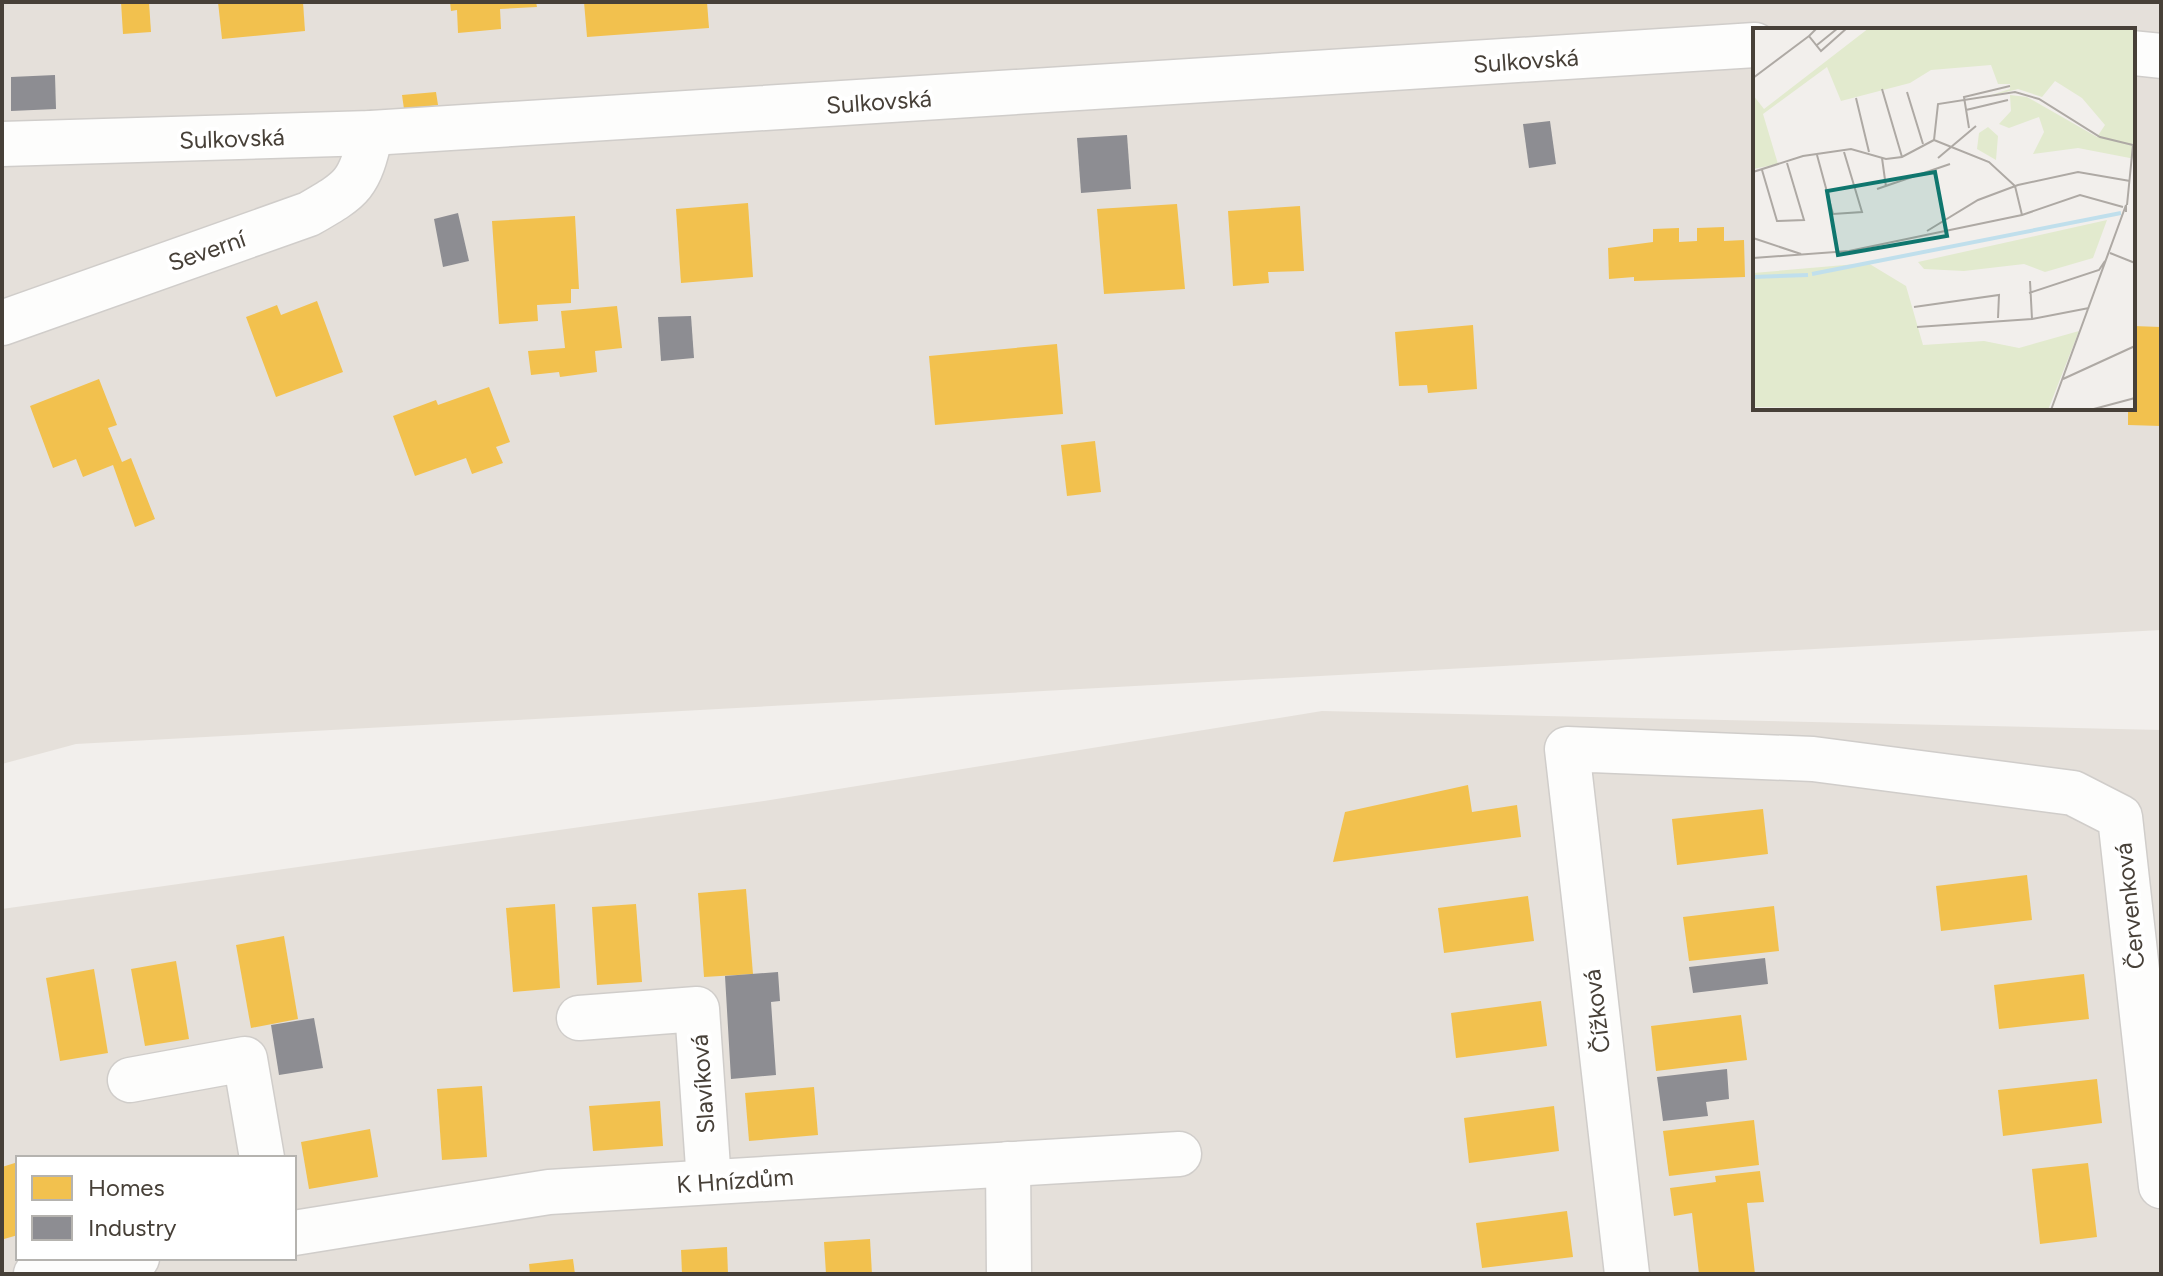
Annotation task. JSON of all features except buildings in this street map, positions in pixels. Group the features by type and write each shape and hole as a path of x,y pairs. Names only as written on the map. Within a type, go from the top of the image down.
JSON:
{"street":[{"name":"Sulkovská","path":"2,144 371,133 1753,45"},
{"path":"2135,53 2161,56"},
{"name":"Severní","path":"2,323 309,214 343,195 361,175 371,133"},
{"name":"Červenková","path":"1567,749 1813,759 2073,793 2120,817 2161,1186"},
{"name":"Čížková","path":"1567,749 1627,1274"},
{"name":"Slavíková","path":"579,1018 697,1009 709,1182"},
{"path":"130,1080 245,1059 262,1156"},
{"name":"K Hnízdům","path":"296,1233 549,1192 1179,1154"},
{"path":"1008,1164 1009,1274"},
{"path":"36,1274 124,1260"}],"shaded area":[{"path":"2,2 2161,2 2161,630 76,744 2,764"},
{"path":"1322,711 2161,730 2161,1274 2,1274 2,909 764,801"}]}
